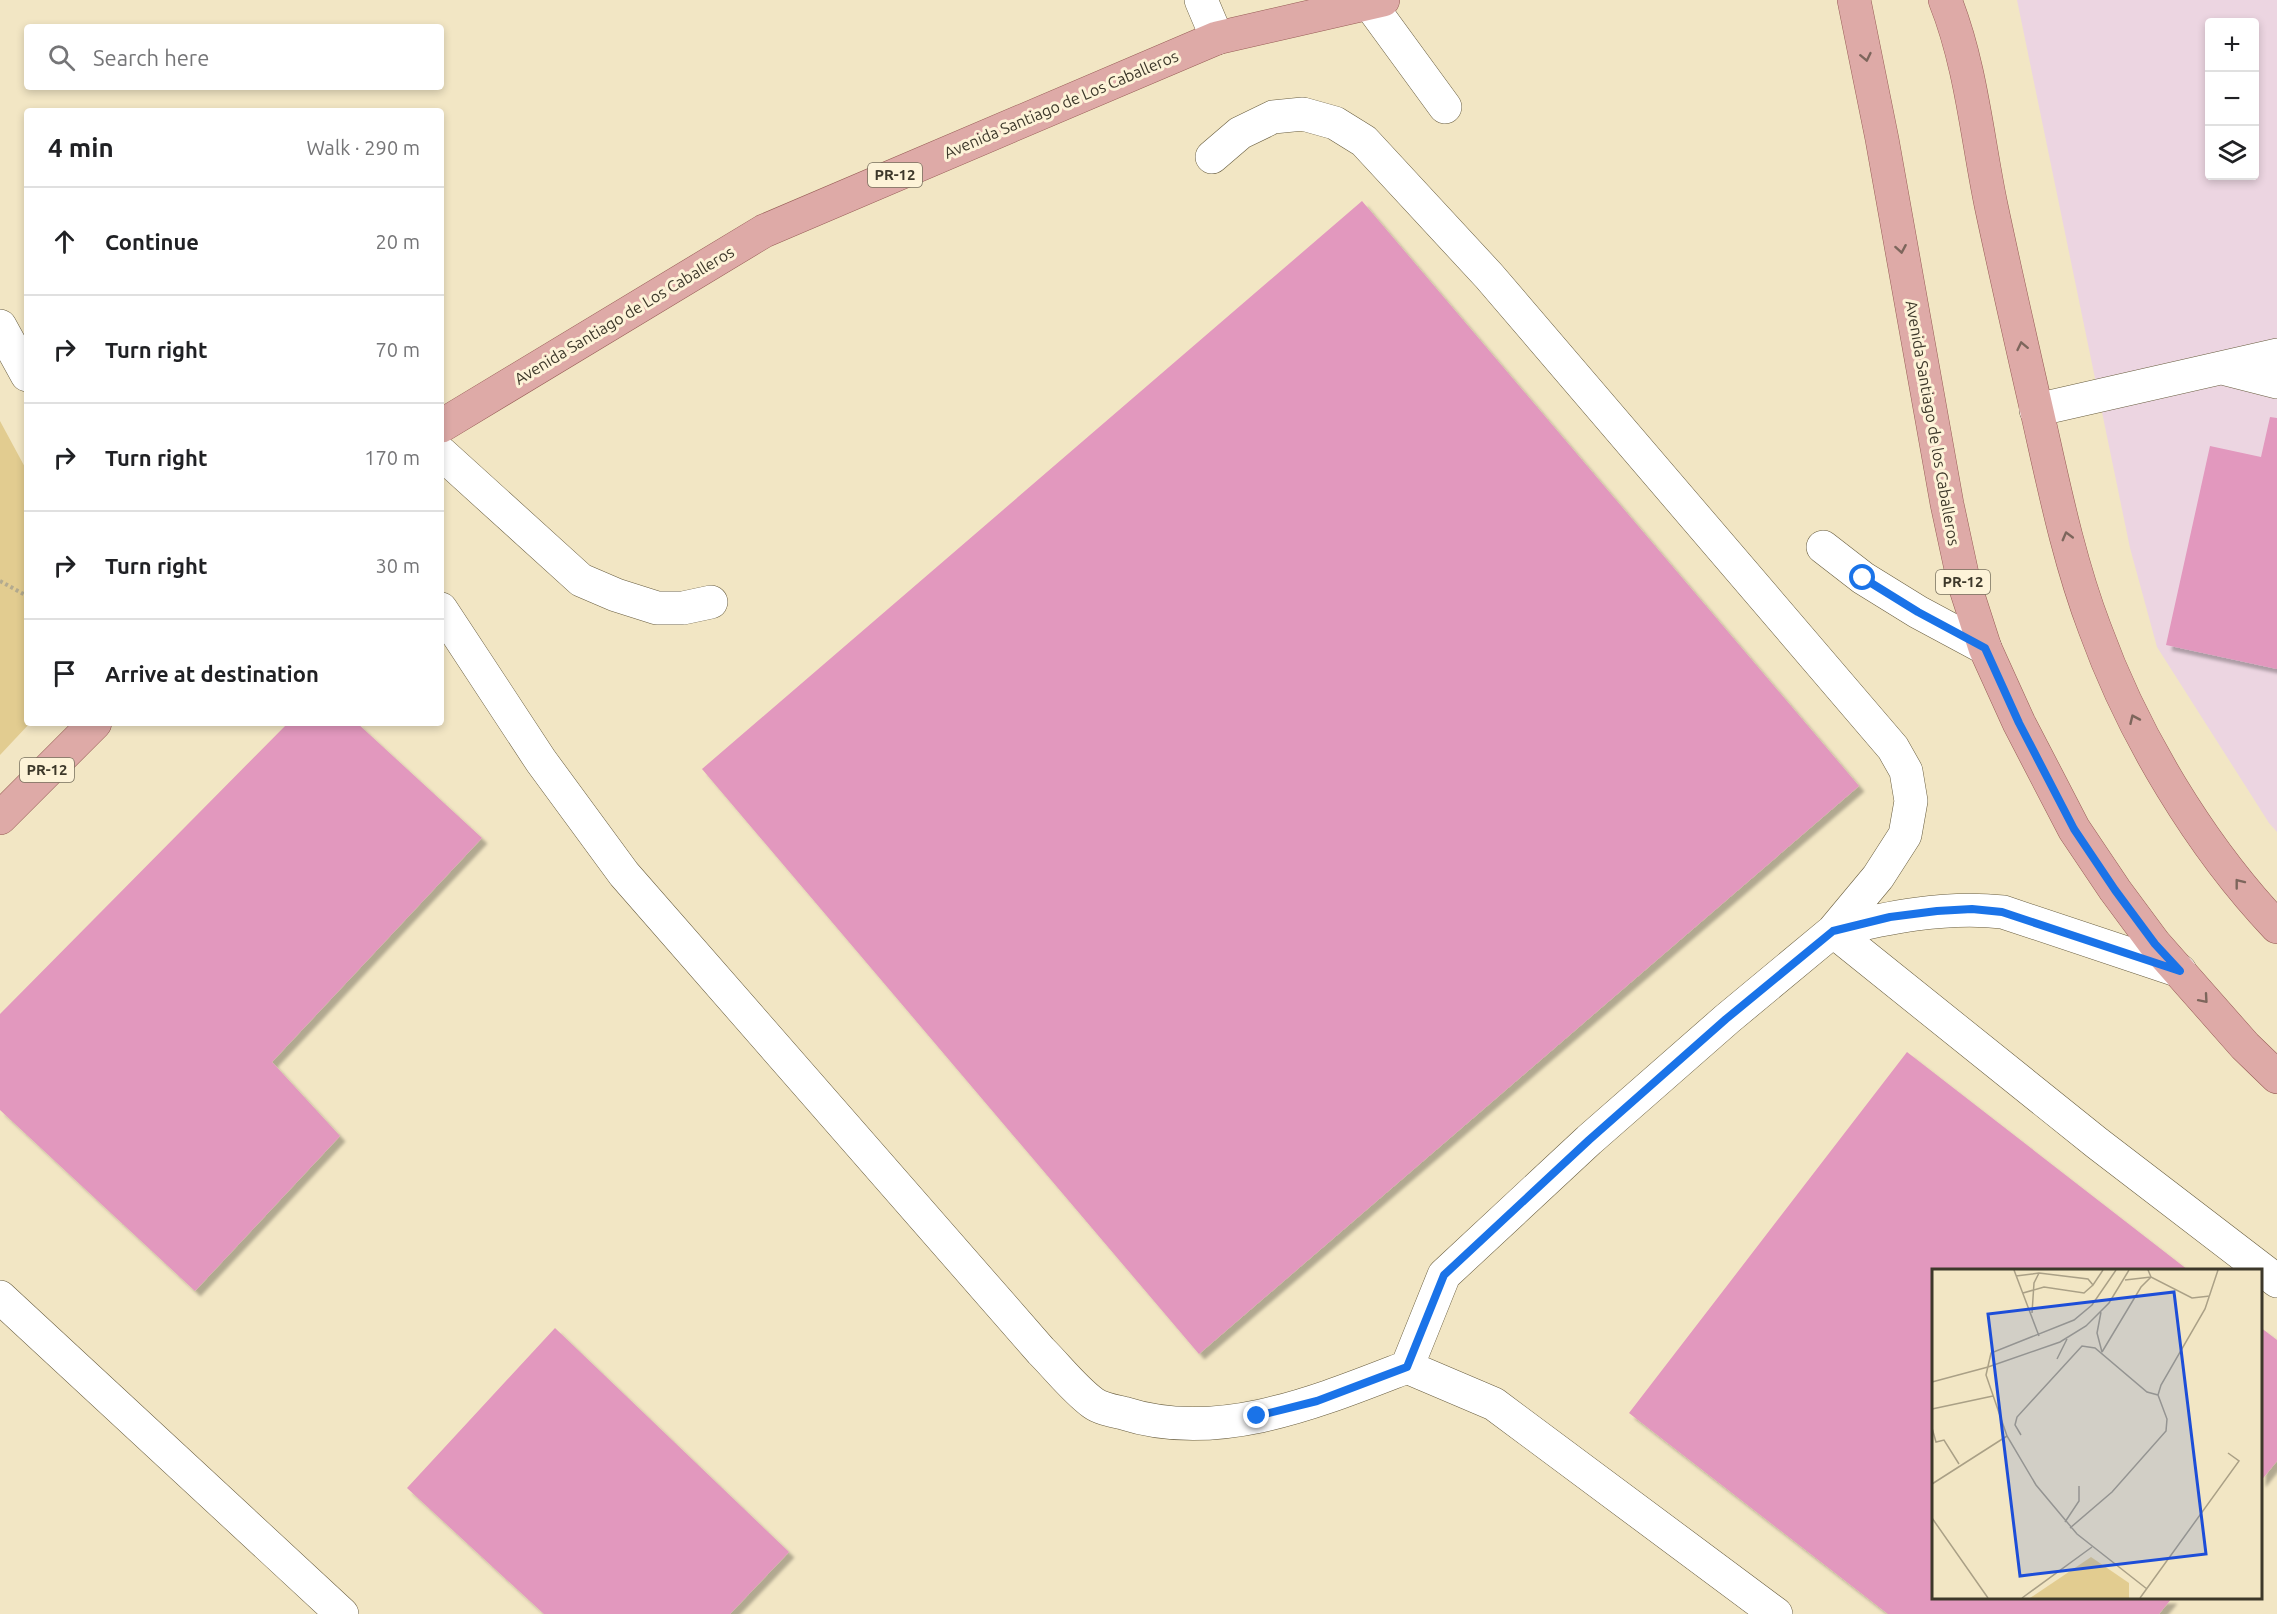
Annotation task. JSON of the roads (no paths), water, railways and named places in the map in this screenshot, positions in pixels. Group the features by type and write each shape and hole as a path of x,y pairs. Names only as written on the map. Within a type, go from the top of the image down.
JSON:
{"main road":[{"name":"Avenida Santiago de los Caballeros","path":"1854,0 1882,139 1947,504 1964,583 1985,648 2019,723 2074,829 2115,890 2155,944 2245,1046 2277,1077"},
{"path":"1946,0 1956,30 1990,203 2036,410 2079,580 2095,630 2137,726 2208,843 2253,902 2277,927"},
{"name":"Avenida Santiago de Los Caballeros","path":"444,424 764,231 1217,38 1376,2"},
{"name":"PR-12","path":"0,818 92,726"}],"street":[{"path":"1201,0 1217,38"},
{"path":"1376,2 1445,107"},
{"path":"1212,157 1240,133 1273,117 1304,114 1335,123 1364,141 1489,276 1893,748 1906,771 1911,801 1905,835 1878,877 1833,931 1726,1019 1606,1125 1444,1275 1407,1367"},
{"path":"0,326 24,370"},
{"path":"2036,410 2277,355"},
{"path":"2221,368 2277,382"},
{"path":"444,456 581,580 616,595 657,608 683,608 711,602"},
{"path":"1823,547 1863,578 1918,612 1985,648"},
{"path":"444,614 541,761 624,873 1041,1352 1095,1404 1138,1418 1197,1425 1257,1416 1317,1401 1407,1367 1494,1404 1776,1614"},
{"path":"1833,931 1890,917 1937,911 1972,909 2002,912 2180,971"},
{"path":"1833,931 2097,1143 2261,1269"},
{"path":"2262,1270 2277,1281"},
{"path":"0,1297 342,1614"}]}
